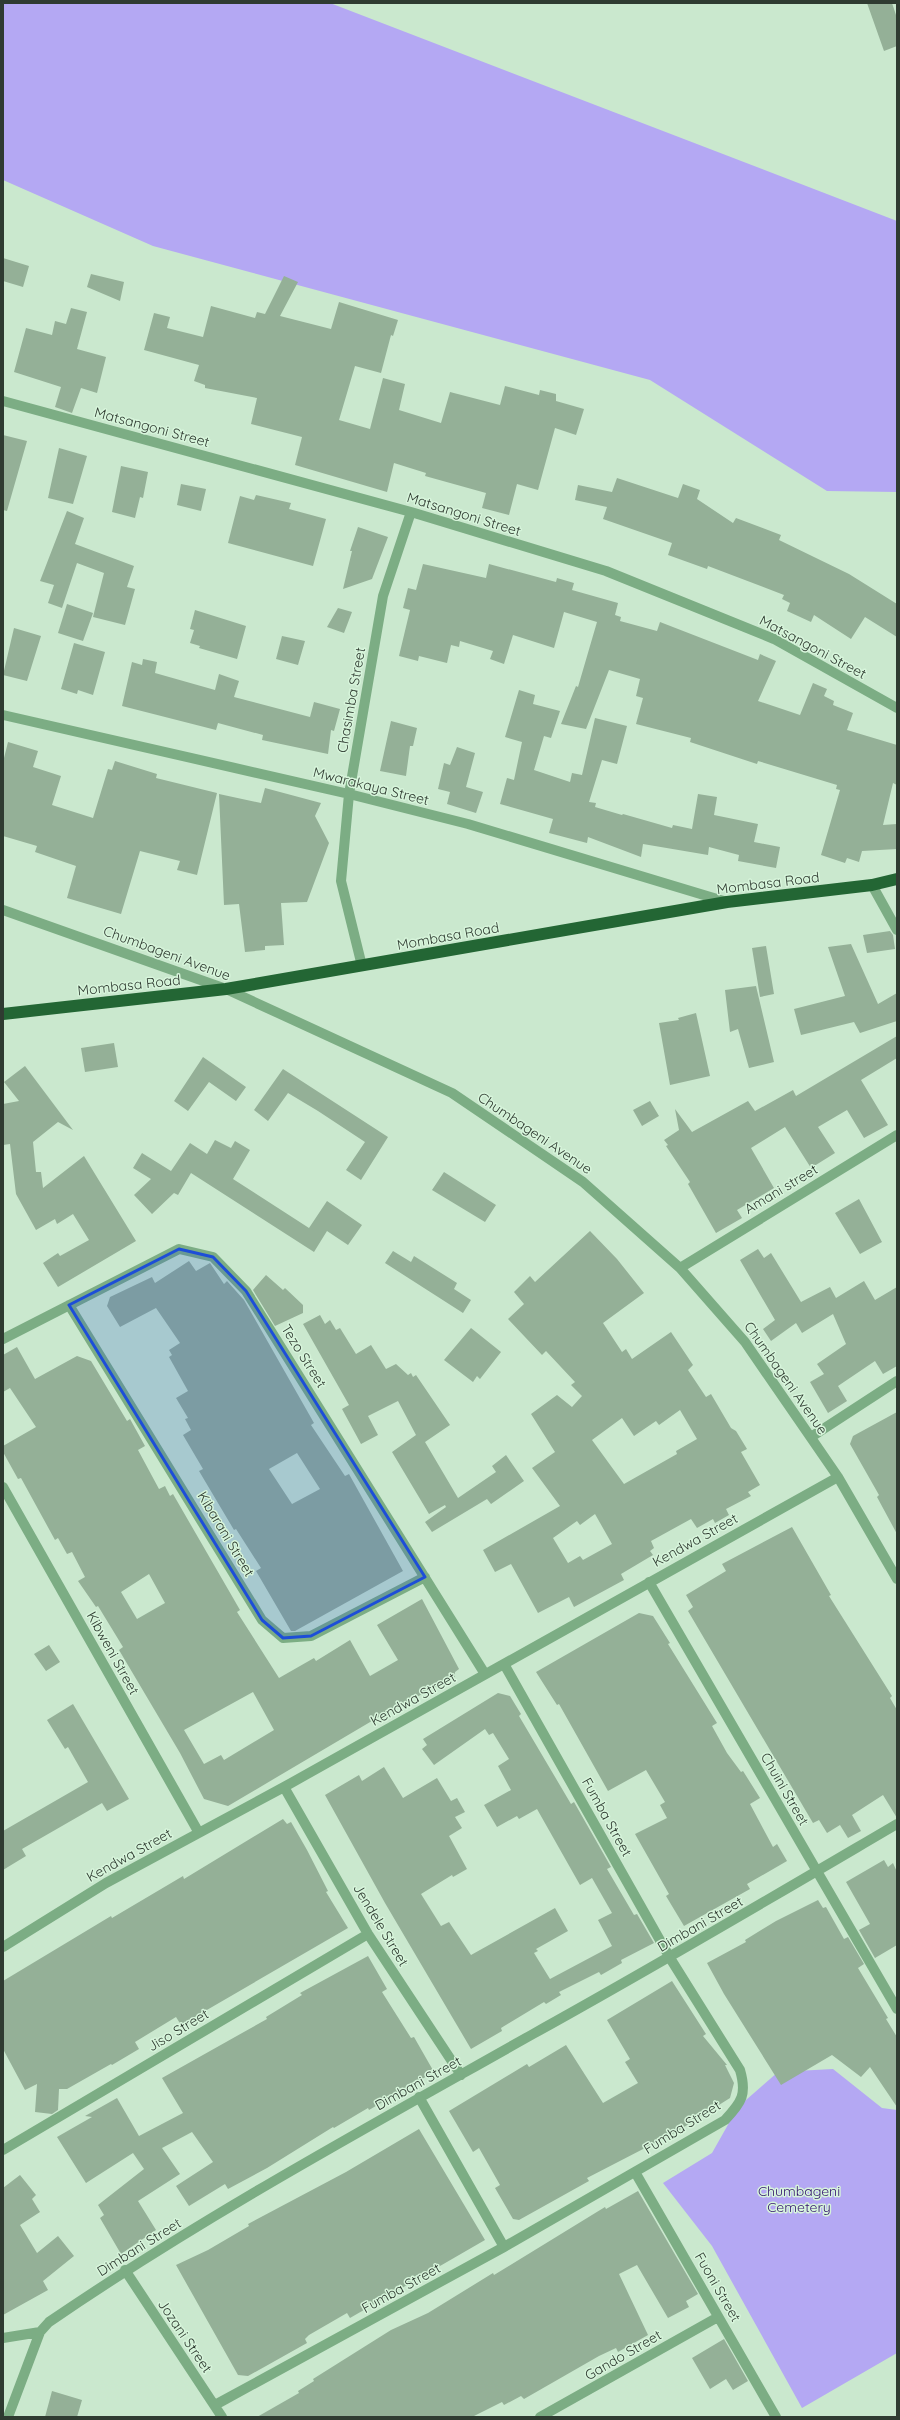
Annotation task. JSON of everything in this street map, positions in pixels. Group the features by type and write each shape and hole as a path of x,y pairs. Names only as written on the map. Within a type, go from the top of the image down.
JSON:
{"highway":[{"name":"Mombasa Road","path":"3,1014 226,989 727,902 872,885 897,879"}],"street":[{"name":"Matsangoni Street","path":"3,401 411,512 606,571 774,639 897,708"},
{"name":"Chasimba Street","path":"362,966 341,881 349,794 383,596 411,512"},
{"name":"Mwarakaya Street","path":"3,715 349,794 468,824 727,902"},
{"path":"872,885 897,930"},
{"name":"Chumbageni Avenue","path":"3,910 226,989 452,1093 582,1182 680,1268 745,1342 838,1477 897,1579"},
{"name":"Amani street","path":"680,1268 897,1135"},
{"name":"Tezo Street","path":"3,1339 179,1249 213,1257 246,1291 486,1674"},
{"name":"Kibarani Street","path":"70,1305 262,1620 283,1638 311,1636 425,1577"},
{"path":"811,1437 897,1381"},
{"name":"Kendwa Street","path":"3,1947 106,1883 284,1787 838,1477"},
{"name":"Kibweni Street","path":"3,1487 199,1833"},
{"name":"Chuini Street","path":"649,1582 816,1872 897,2009"},
{"name":"Fumba Street","path":"215,2405 504,2247 725,2120 738,2107 745,2087 740,2070 670,1958 504,1664"},
{"name":"Jendele Street","path":"284,1787 368,1934 461,2075"},
{"name":"Dimbani Street","path":"8,2417 40,2332 49,2322 125,2270 419,2097 670,1958 897,1824"},
{"name":"Jiso Street","path":"3,2150 368,1934"},
{"path":"419,2097 504,2247"},
{"name":"Fuoni Street","path":"635,2172 776,2417"},
{"name":"Jozani Street","path":"125,2270 222,2417"},
{"name":"Gando Street","path":"540,2417 559,2413 718,2317"},
{"path":"3,2338 40,2332"}],"highlighted area":[{"path":"179,1249 213,1257 246,1291 425,1577 311,1636 283,1638 262,1620 69,1305"}],"green space":[{"path":"3,3 330,3 897,221 897,492 827,491 650,380 153,246 3,180"},
{"name":"Chumbageni Cemetery","path":"833,2069 882,2108 897,2110 897,2353 802,2408 712,2246 663,2183 712,2153 738,2107 778,2072"}],"building":[{"path":"867,3 892,3 897,18 897,46 884,51"},
{"path":"3,258 29,266 23,287 3,281"},
{"path":"91,274 124,282 120,301 87,287"},
{"path":"284,276 298,282 280,316 331,329 339,302 398,320 393,336 391,335 381,373 355,366 339,420 370,429 383,378 405,384 399,410 441,423 450,392 500,405 505,386 539,395 540,390 556,394 556,401 584,409 576,435 555,428 538,490 517,484 509,515 482,508 486,493 425,476 426,473 394,463 387,492 295,465 302,437 251,424 257,398 205,388 205,385 194,381 199,365 144,350 154,313 170,317 167,328 203,337 211,306 255,318 257,312 265,314"},
{"path":"71,308 87,312 77,349 106,357 97,393 81,388 72,413 55,407 61,387 14,372 26,328 52,335 55,321 66,324"},
{"path":"3,435 27,441 7,511 3,510"},
{"path":"59,448 87,456 73,504 48,498"},
{"path":"121,466 148,472 143,498 140,497 135,518 112,512"},
{"path":"617,478 678,498 683,484 700,490 697,499 733,523 736,518 781,535 779,540 849,574 897,604 897,637 865,617 851,639 814,615 811,622 787,611 790,603 782,599 784,595 708,566 707,569 668,555 672,543 603,519 607,507 575,500 578,485 612,492"},
{"path":"181,484 206,489 201,511 177,505"},
{"path":"256,495 291,503 289,509 326,519 313,566 228,543 240,496 254,500"},
{"path":"67,511 84,518 75,544 134,566 127,587 135,589 125,625 93,617 104,573 77,563 62,608 48,603 54,585 40,581"},
{"path":"358,527 388,537 372,579 343,589 352,551 350,551"},
{"path":"423,564 486,578 489,564 556,582 557,578 574,583 572,590 618,603 615,615 621,617 620,621 657,631 660,622 758,660 760,654 776,661 758,701 800,715 813,683 827,689 824,696 834,701 833,705 853,713 847,730 897,745 897,785 893,783 883,825 897,824 897,849 862,851 859,862 847,858 845,863 821,855 840,790 836,789 837,785 758,761 757,764 690,742 691,738 636,724 643,698 636,696 640,679 609,670 586,729 561,724 576,686 578,687 597,622 564,612 554,648 513,635 504,664 490,659 493,651 460,641 459,647 451,645 447,663 419,656 418,661 399,656 410,610 403,608 408,588 416,590"},
{"path":"67,604 93,613 83,641 58,633"},
{"path":"338,608 352,612 344,633 327,627"},
{"path":"195,610 246,626 237,659 199,648 200,646 190,643 194,630 190,629"},
{"path":"14,628 41,636 27,681 3,675"},
{"path":"282,636 305,641 298,665 276,659"},
{"path":"74,643 105,652 93,695 78,690 77,694 61,689"},
{"path":"143,659 157,662 155,673 215,690 219,674 239,681 234,697 310,717 314,702 340,709 334,731 331,730 328,754 262,740 263,735 218,723 216,730 122,706 132,662 142,665"},
{"path":"519,690 535,695 533,704 560,711 551,738 544,736 534,770 570,782 572,773 582,775 595,718 627,726 617,764 602,760 589,802 596,803 595,807 622,815 623,814 672,828 673,825 692,829 698,794 717,797 714,815 758,824 754,842 780,847 776,868 738,861 739,855 709,847 708,855 643,844 641,857 588,837 587,843 549,833 553,819 500,804 507,778 514,780 522,742 505,737"},
{"path":"391,721 417,728 413,746 410,746 406,776 380,771"},
{"path":"8,742 38,751 33,767 61,776 52,805 93,818 108,769 112,770 115,761 157,774 156,778 217,793 197,875 177,870 180,861 140,851 121,914 67,898 76,866 35,852 37,846 3,836 3,762"},
{"path":"457,747 475,753 466,787 483,792 476,813 447,804 450,792 438,789 444,763 450,765"},
{"path":"265,788 321,803 315,816 329,843 307,902 281,903 284,945 265,946 265,950 245,952 239,904 224,905 219,794 261,803"},
{"path":"890,931 893,935 895,949 867,953 863,935"},
{"path":"851,944 878,1004 897,993 897,1021 860,1033 854,1022 801,1035 794,1009 845,996 828,947"},
{"path":"766,946 774,994 760,997 752,948"},
{"path":"756,986 774,1062 749,1068 738,1029 730,1032 725,990"},
{"path":"696,1013 710,1076 670,1085 659,1023 679,1020 678,1018"},
{"path":"897,1036 897,1058 861,1080 888,1125 864,1138 847,1110 818,1127 835,1153 811,1168 785,1127 751,1148 774,1188 737,1210 742,1218 716,1233 688,1184 690,1182 666,1146 668,1145 664,1140 679,1130 675,1109 692,1132 748,1101 755,1111 793,1090 796,1096"},
{"path":"114,1043 118,1067 85,1072 81,1048"},
{"path":"203,1057 246,1087 236,1101 209,1082 188,1111 174,1101"},
{"path":"25,1066 73,1130 58,1122 33,1142 36,1172 41,1172 43,1188 84,1156 136,1241 58,1287 43,1263 58,1253 60,1256 89,1240 73,1214 57,1224 55,1219 36,1230 16,1194 10,1144 3,1145 3,1104 19,1101 4,1082"},
{"path":"283,1069 388,1137 361,1180 346,1170 365,1142 318,1111 288,1093 268,1121 254,1110"},
{"path":"650,1101 659,1116 642,1126 633,1110"},
{"path":"215,1140 231,1148 235,1141 250,1150 233,1179 309,1228 327,1201 362,1225 348,1245 327,1231 314,1252 191,1173 178,1195 174,1193 152,1214 134,1195 151,1179 133,1168 142,1153 171,1171 190,1143 207,1154"},
{"path":"444,1172 496,1205 485,1222 432,1190"},
{"path":"859,1199 882,1242 860,1254 835,1213"},
{"path":"590,1231 617,1259 644,1293 603,1323 622,1352 626,1349 632,1359 671,1332 693,1365 688,1370 706,1397 711,1394 731,1428 736,1431 747,1449 741,1452 760,1485 748,1492 751,1496 726,1509 729,1515 715,1523 713,1519 697,1528 691,1519 651,1541 654,1548 650,1551 653,1555 621,1574 624,1580 574,1607 569,1597 538,1613 511,1564 495,1572 483,1550 560,1506 532,1468 555,1452 531,1414 557,1395 572,1407 582,1396 571,1385 575,1382 546,1351 542,1355 508,1319 524,1304 514,1292 530,1276 535,1282","holes":["680,1410 697,1439 676,1451 677,1454 624,1484 592,1440 622,1418 634,1436 656,1421 659,1425","595,1514 612,1544 583,1560 580,1556 568,1563 553,1538 577,1521 580,1525"]},
{"path":"758,1249 764,1258 771,1253 801,1302 830,1287 836,1298 864,1281 875,1300 897,1287 897,1366 883,1374 875,1361 838,1386 847,1401 828,1413 810,1382 824,1374 817,1364 846,1344 833,1314 802,1333 796,1323 771,1341 763,1329 775,1320 740,1260"},
{"path":"393,1251 411,1262 414,1256 457,1283 454,1289 471,1300 463,1313 385,1263"},
{"path":"189,1261 196,1271 210,1263 224,1284 227,1281 244,1300 314,1423 311,1425 345,1476 349,1474 403,1571 295,1631 291,1631 256,1571 261,1568 236,1529 234,1530 199,1471 203,1469 183,1435 191,1430 185,1419 188,1418 176,1398 188,1391 169,1357 172,1355 169,1350 180,1343 156,1308 120,1327 107,1306 110,1297 152,1277 155,1283","holes":["297,1453 320,1489 292,1504 269,1469"]},
{"path":"266,1275 283,1290 285,1288 303,1305 303,1313 275,1326 253,1290"},
{"path":"320,1315 325,1324 330,1320 336,1330 340,1328 356,1354 371,1345 386,1369 396,1364 408,1375 411,1373 413,1377 416,1375 450,1425 425,1442 458,1498 496,1472 492,1466 506,1455 524,1481 491,1504 487,1499 432,1532 425,1522 446,1507 445,1505 429,1514 392,1452 416,1435 398,1401 368,1416 378,1435 361,1444 342,1409 349,1405 303,1324"},
{"path":"471,1328 501,1352 480,1379 477,1376 473,1382 444,1360"},
{"path":"17,1347 35,1379 77,1356 91,1361 127,1421 130,1419 145,1446 138,1450 159,1489 165,1486 170,1496 173,1494 240,1610 237,1612 279,1678 314,1658 316,1661 350,1640 370,1676 398,1660 377,1625 422,1599 459,1669 455,1672 455,1677 382,1715 228,1806 204,1799 180,1753 119,1650 123,1647 98,1606 96,1607 78,1581 85,1577 72,1552 67,1554 58,1538 55,1540 21,1478 18,1479 3,1452 3,1446 36,1427 10,1388 3,1392 3,1355","holes":["149,1574 165,1603 137,1619 121,1592","253,1692 274,1730 224,1760 221,1755 204,1764 184,1730"]},
{"path":"897,1412 897,1534 877,1497 879,1495 850,1444 853,1436"},
{"path":"792,1527 831,1595 829,1596 892,1696 890,1698 897,1710 897,1818 883,1795 852,1815 861,1831 848,1838 840,1825 827,1833 819,1820 813,1823 688,1611 693,1607 686,1595 726,1571 722,1564"},
{"path":"639,1613 653,1616 670,1643 668,1644 717,1723 712,1726 727,1753 741,1772 743,1771 760,1798 750,1804 773,1847 777,1844 787,1861 747,1884 750,1889 684,1926 666,1896 669,1894 635,1834 667,1818 660,1805 665,1802 646,1770 608,1791 559,1704 557,1705 536,1672"},
{"path":"49,1645 60,1662 46,1671 34,1654"},
{"path":"498,1693 510,1696 521,1714 519,1716 571,1804 574,1802 611,1867 607,1869 634,1915 637,1914 654,1943 621,1960 622,1963 601,1975 599,1972 559,1992 561,1995 546,2004 544,2002 501,2028 502,2031 471,2049 385,1903 325,1795 359,1775 362,1781 384,1767 403,1798 437,1778 451,1801 457,1798 465,1812 455,1817 462,1828 449,1836 467,1869 453,1877 452,1875 421,1894 441,1926 449,1922 471,1955 555,1908 568,1931 536,1949 538,1951 534,1953 550,1979 612,1946 598,1920 612,1913 592,1878 580,1885 537,1809 519,1819 517,1816 497,1827 484,1805 511,1790 498,1766 509,1759 493,1733 489,1735 485,1729 434,1765 422,1749 427,1745 423,1739"},
{"path":"73,1704 129,1799 107,1811 102,1803 22,1849 26,1856 3,1870 3,1831 88,1782 68,1747 65,1749 47,1720"},
{"path":"283,1819 287,1824 291,1822 328,1891 326,1892 348,1928 181,2025 176,2017 135,2042 139,2049 67,2089 59,2089 58,2110 52,2114 35,2112 37,2084 25,2090 3,2049 3,1981 111,1916 112,1918 183,1876 184,1879"},
{"path":"884,1860 888,1867 893,1863 897,1872 897,1945 875,1958 859,1930 870,1924 846,1882"},
{"path":"818,1900 823,1908 826,1907 844,1939 848,1937 864,1964 858,1968 888,2018 886,2019 897,2037 897,2107 870,2067 861,2077 832,2055 781,2085 724,1994 707,1963 746,1942 745,1940 776,1921"},
{"path":"368,1956 387,1989 382,1992 411,2038 414,2037 434,2072 369,2110 368,2108 334,2128 333,2127 267,2168 228,2189 225,2184 189,2206 176,2186 213,2162 192,2132 162,2148 180,2174 138,2201 156,2230 121,2254 100,2218 104,2215 98,2205 144,2169 133,2153 86,2183 57,2137 92,2117 85,2116 117,2098 139,2136 183,2113 162,2078 267,2019 266,2017 302,1995 300,1993"},
{"path":"672,1981 706,2034 703,2036 727,2065 725,2065 734,2083 730,2098 676,2132 587,2178 589,2181 519,2220 513,2219 495,2188 500,2185 479,2148 473,2152 449,2111 527,2064 529,2067 566,2045 603,2103 638,2083 625,2062 630,2059 607,2020"},
{"path":"419,2129 485,2240 350,2318 347,2313 309,2335 305,2339 307,2343 248,2376 238,2375 176,2265 208,2250 249,2226 248,2224 346,2172"},
{"path":"20,2175 36,2195 32,2199 40,2212 20,2225 37,2253 58,2236 74,2256 43,2281 48,2290 3,2315 3,2188"},
{"path":"638,2191 698,2294 686,2301 689,2307 668,2318 637,2265 619,2274 648,2335 618,2352 616,2348 599,2356 524,2399 521,2396 504,2405 502,2402 472,2417 257,2417 299,2393 298,2391 314,2381 313,2379 391,2330 428,2313 493,2273 494,2275 605,2207 606,2209"},
{"path":"724,2339 748,2381 733,2390 726,2379 710,2389 692,2358"},
{"path":"52,2391 82,2400 77,2417 45,2417"}]}
